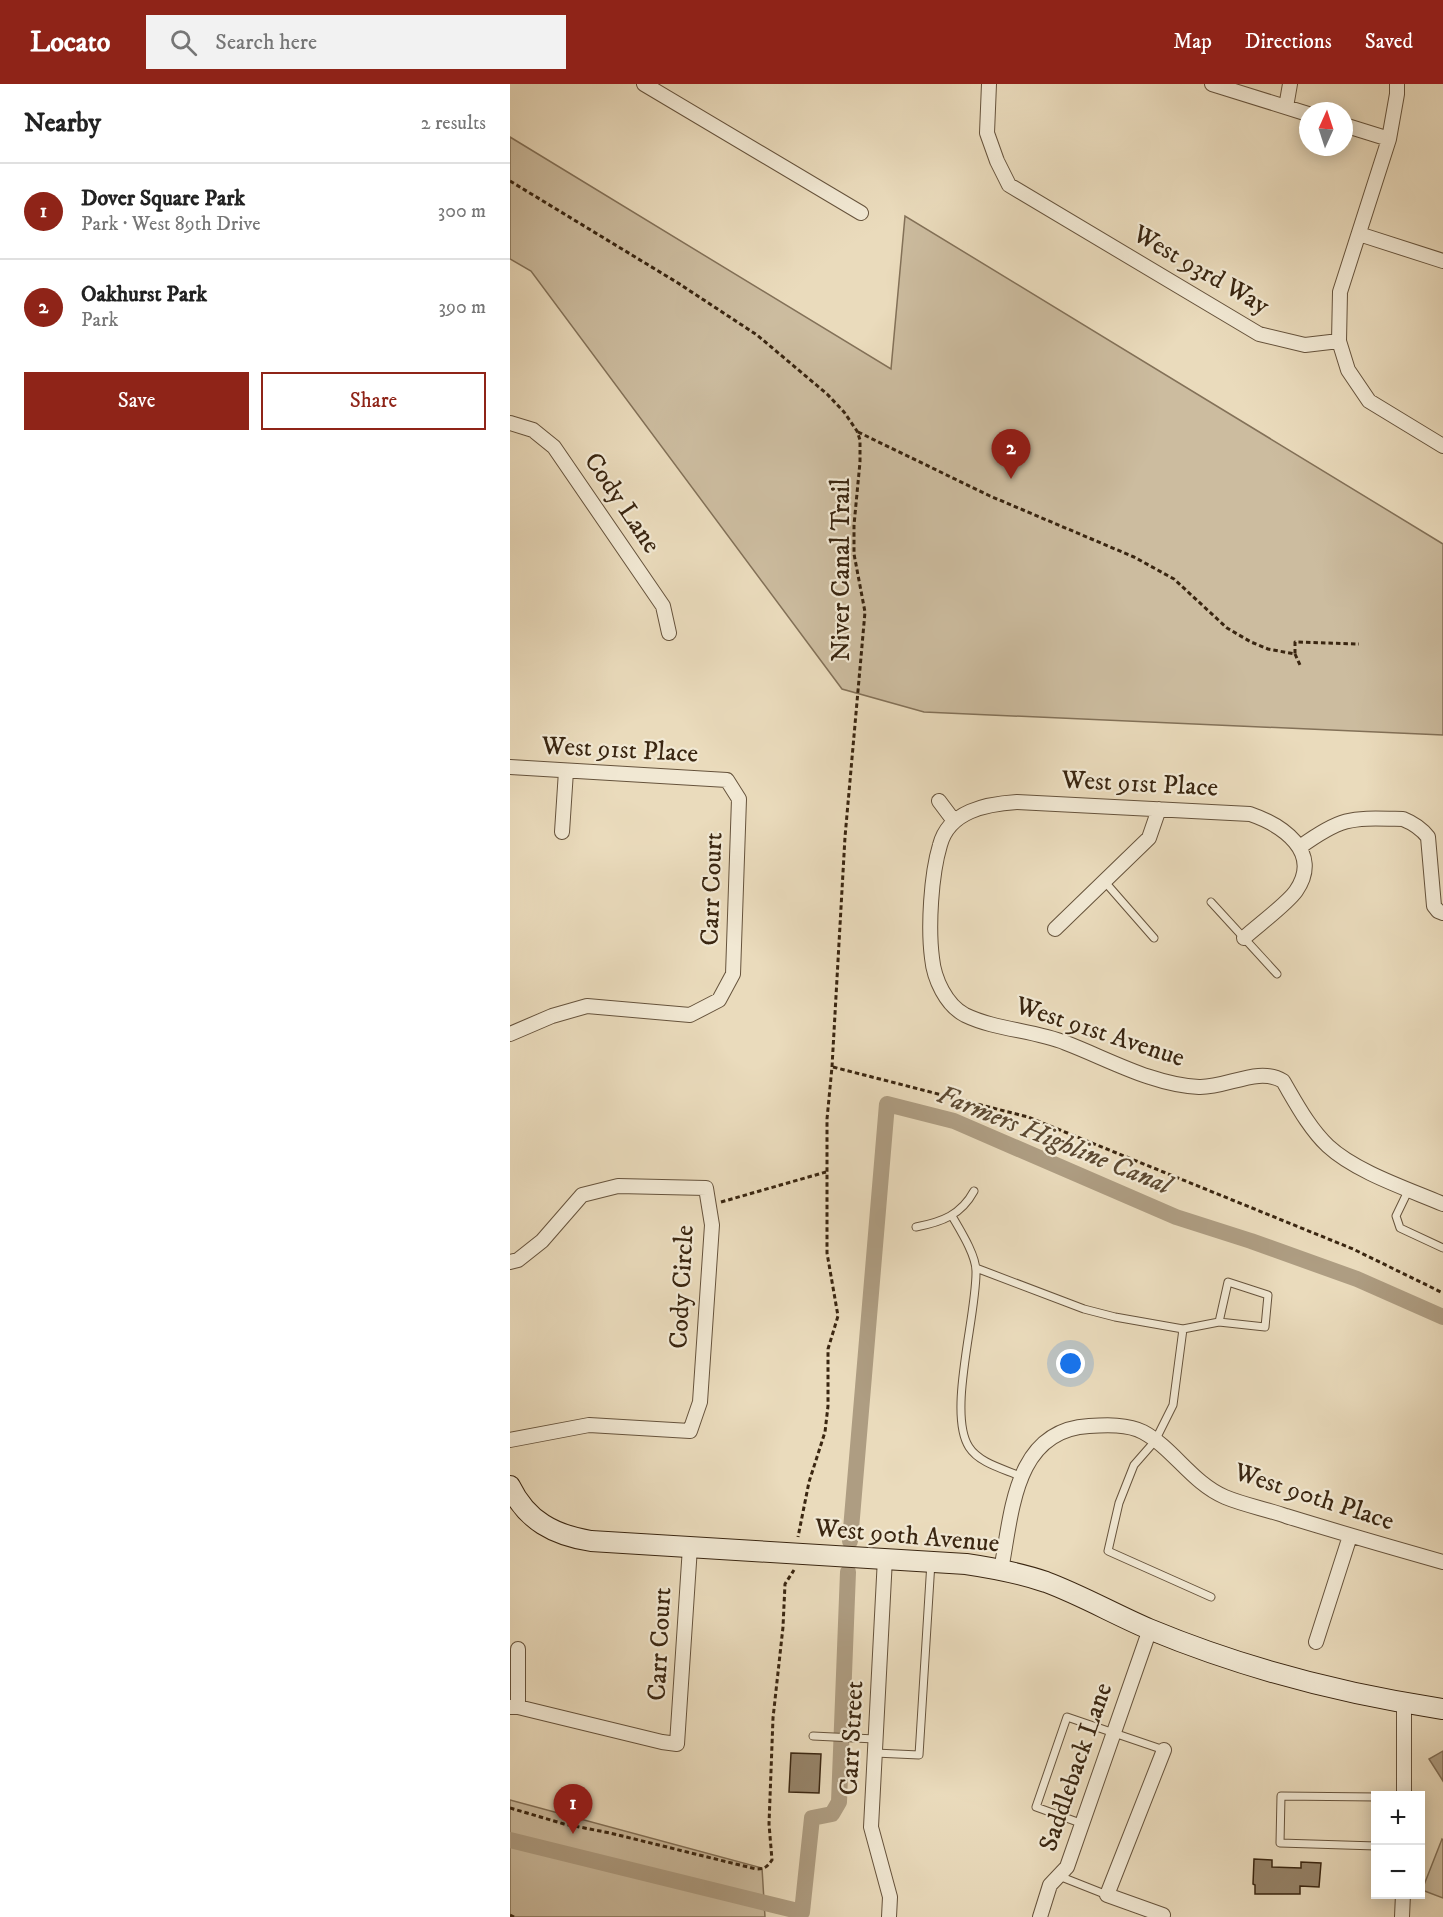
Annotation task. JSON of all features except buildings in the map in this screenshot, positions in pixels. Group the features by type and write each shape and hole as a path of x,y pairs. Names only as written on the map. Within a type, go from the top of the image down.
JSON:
{"street":[{"path":"644,84 861,213"},
{"name":"West 93rd Way","path":"989,84 987,133 1009,185 1259,334 1305,345 1339,341"},
{"path":"1212,84 1299,111"},
{"path":"1287,107 1290,84"},
{"path":"1396,84 1397,94 1389,139 1340,292 1339,341 1348,370 1369,401 1443,446"},
{"path":"1353,128 1389,139"},
{"path":"1359,234 1443,261"},
{"name":"Cody Lane","path":"510,423 533,430 554,447 663,606 669,633"},
{"name":"West 91st Place","path":"510,768 727,780"},
{"path":"562,832 566,771"},
{"name":"Carr Court","path":"510,1034 552,1016 587,1006 690,1015 719,1000 733,974 739,799 727,780"},
{"path":"939,801 954,821"},
{"name":"West 91st Place","path":"954,821 968,812 998,803 1017,802 1250,814 1276,825 1291,836 1300,847"},
{"path":"1055,929 1149,838 1159,809"},
{"path":"1244,938 1296,892 1305,865 1300,847 1319,833 1343,821 1403,819 1423,831 1428,837 1434,906 1443,913"},
{"name":"West 91st Avenue","path":"954,821 942,835 935,861 932,918 932,959 943,992 951,1004 965,1014 976,1018 1062,1041 1175,1084 1199,1087 1217,1086 1260,1075 1277,1078 1283,1081 1312,1127 1327,1145 1356,1165 1408,1189"},
{"name":"Cody Circle","path":"510,1262 518,1260 542,1241 582,1196 618,1186 706,1188 712,1225 699,1402 690,1431 589,1425 510,1440"},
{"path":"1408,1189 1443,1204"},
{"name":"West 90th Place","path":"1000,1570 1020,1476 1044,1442 1057,1432 1079,1426 1100,1425 1126,1427 1142,1432 1193,1476 1224,1496 1350,1536 1443,1562"},
{"name":"West 90th Avenue","path":"510,1486 517,1499 531,1515 550,1529 569,1537 591,1541 966,1564 1000,1570 1045,1582 1150,1629 1259,1667 1322,1685 1443,1709"},
{"path":"1316,1642 1350,1536"},
{"name":"Carr Court","path":"514,1707 677,1744 690,1547"},
{"name":"Carr Street","path":"885,1558 871,1827 890,1897 889,1917"},
{"name":"Saddleback Lane","path":"1040,1917 1050,1885 1067,1868 1150,1629"},
{"path":"514,1707 518,1649"},
{"path":"1404,1703 1404,1791"},
{"path":"1162,1917 1163,1915 1107,1895 1164,1750"},
{"path":"1402,1899 1402,1917"}],"lane":[{"path":"1105,882 1154,938"},
{"path":"1211,902 1276,974"},
{"path":"1408,1189 1396,1216 1400,1228 1443,1248"},
{"path":"916,1227 952,1216 968,1203 974,1191"},
{"path":"952,1216 965,1239 976,1268 962,1394 963,1430 969,1448 981,1459 1020,1476"},
{"path":"976,1268 1084,1309 1184,1329 1219,1322 1265,1327 1268,1295 1228,1282 1219,1322"},
{"path":"1184,1329 1173,1405 1155,1441 1134,1465 1119,1503 1108,1551 1211,1597"},
{"path":"874,1753 919,1755 931,1562"},
{"path":"1083,1824 1036,1807 1067,1717 1164,1750"},
{"path":"813,1736 875,1739"},
{"path":"1371,1797 1281,1796 1280,1844 1371,1846"},
{"path":"1059,1876 1107,1895"}],"path":[{"path":"510,181 620,246 757,335 827,394 844,412 857,431 990,496 1134,556 1174,579 1227,628 1260,645 1295,654"},
{"name":"Niver Canal Trail","path":"798,1541 809,1482 825,1432 828,1406 828,1349 838,1316 827,1253 827,1119 845,837 865,612 854,554 854,525 860,462 857,431"},
{"path":"1300,665 1295,654 1295,642 1359,644"},
{"path":"832,1067 1028,1117 1353,1249 1443,1293"},
{"path":"710,1206 826,1172"},
{"path":"510,1808 564,1824 756,1869 764,1869 768,1866 772,1860 769,1824 773,1730 785,1584 796,1566"}],"shaded area":[{"path":"510,137 891,369 905,216 1443,544 1443,735 924,712 842,689 531,271 510,259"},
{"path":"1443,1751 1443,1781 1429,1759"},
{"path":"510,1800 762,1868 765,1917 510,1917"},
{"path":"1442,1839 1443,1898 1425,1891 1425,1882"}],"waterway":[{"name":"Farmers Highline Canal","path":"850,1541 887,1104 954,1121 1176,1217 1357,1279 1443,1317"},
{"name":"Farmers Highline Canal","path":"510,1840 802,1912 812,1818 832,1814 839,1802 848,1572"}],"place":[{"name":"Oakhurst Park","path":"1011,479"},
{"name":"Dover Square Park","path":"573,1834"}]}
